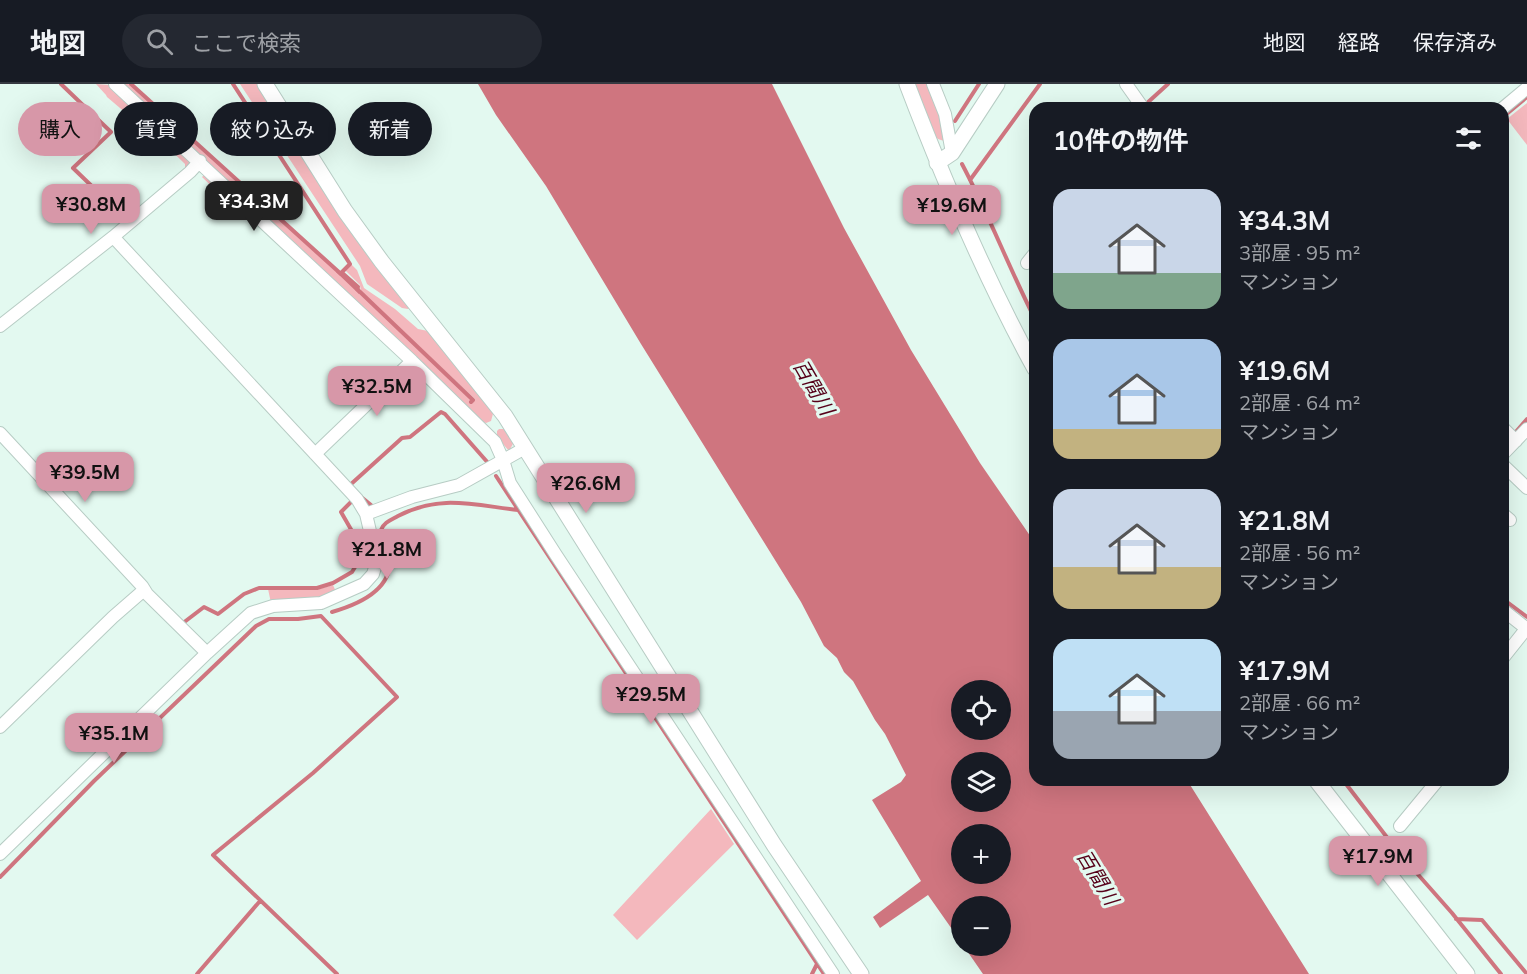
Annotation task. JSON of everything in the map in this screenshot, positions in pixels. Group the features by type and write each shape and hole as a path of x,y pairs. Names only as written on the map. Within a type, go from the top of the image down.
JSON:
{"street":[{"path":"115,84 200,161 495,442 510,483 833,974"},
{"path":"265,84 358,228 415,304 505,416 774,845 861,974"},
{"path":"907,84 937,163 966,228 1029,357"},
{"path":"933,84 945,114 951,153"},
{"path":"937,163 951,153 997,84"},
{"path":"1126,84 1139,102"},
{"path":"1509,103 1527,88"},
{"path":"0,326 113,237 200,161"},
{"path":"0,854 251,613 273,606 321,603 364,584 373,574 376,561 366,514 357,499 317,452 117,241"},
{"path":"1026,262 1029,259"},
{"path":"317,452 412,361"},
{"path":"1510,436 1527,429"},
{"path":"0,433 147,593 207,653"},
{"path":"366,514 412,497 459,485 525,448"},
{"path":"1509,471 1527,488"},
{"path":"0,727 113,617 147,593"},
{"path":"1509,615 1527,629 1509,651"},
{"path":"1321,786 1467,974"},
{"path":"1400,826 1432,786"}],"shaded area":[{"path":"96,84 110,85 128,102 114,103"},
{"path":"119,84 129,84 149,102 138,102"},
{"path":"240,84 257,84 269,102 252,102"},
{"path":"914,84 929,84 941,110 944,141 934,135"},
{"path":"1527,103 1527,145 1509,122 1509,117"},
{"path":"198,146 328,263 474,401 475,399 361,292 360,285 345,270 351,264 357,270 364,288 395,309 418,329 428,331 494,410 491,421 486,423 481,421 196,156"},
{"path":"177,156 187,156 190,159 190,166 185,170 185,164"},
{"path":"287,156 303,156 365,252 409,308 402,308 367,284 360,266"},
{"path":"204,175 270,234 241,215 202,177"},
{"path":"499,429 504,429 514,442 509,451 497,437"},
{"path":"333,585 337,594 318,600 271,603 268,589 316,590"},
{"path":"711,809 734,844 637,940 613,915"}],"water":[{"name":"百間川","path":"478,84 772,84 844,228 911,350 980,463 1029,534 1029,786 1191,786 1309,974 983,974 971,956 1011,956 1011,896 951,896 951,928 928,895 880,928 873,917 921,881 872,800 901,782 906,775 885,734 853,681 844,672 837,658 824,646 801,602 546,186 496,115"},
{"path":"343,271 360,286 359,294 336,272"}],"waterway":[{"path":"61,84 111,132 73,168 125,218"},
{"path":"131,84 341,274"},
{"path":"233,84 350,264 341,273"},
{"path":"955,121 979,84"},
{"path":"970,180 1040,84"},
{"path":"1148,102 1168,84"},
{"path":"1509,112 1527,97"},
{"path":"962,164 1029,307"},
{"path":"357,289 473,400 471,402"},
{"path":"350,485 402,438 410,437 441,412 489,464"},
{"path":"1514,434 1527,419"},
{"path":"496,476 824,974"},
{"path":"360,496 371,505"},
{"path":"183,623 204,607 218,614 244,594 259,588 317,588 333,583 352,572 364,552 341,512 353,500"},
{"path":"332,612 374,593 387,576 390,565 381,530 390,520 413,509 443,503 518,510"},
{"path":"1509,604 1527,617"},
{"path":"0,877 94,781 256,626 269,619 321,616 397,697 313,773 213,855 337,974"},
{"path":"1348,786 1399,853 1452,913 1501,974"},
{"path":"197,974 260,901"},
{"path":"1456,919 1482,920 1527,974"},
{"path":"812,974 817,964"}]}
